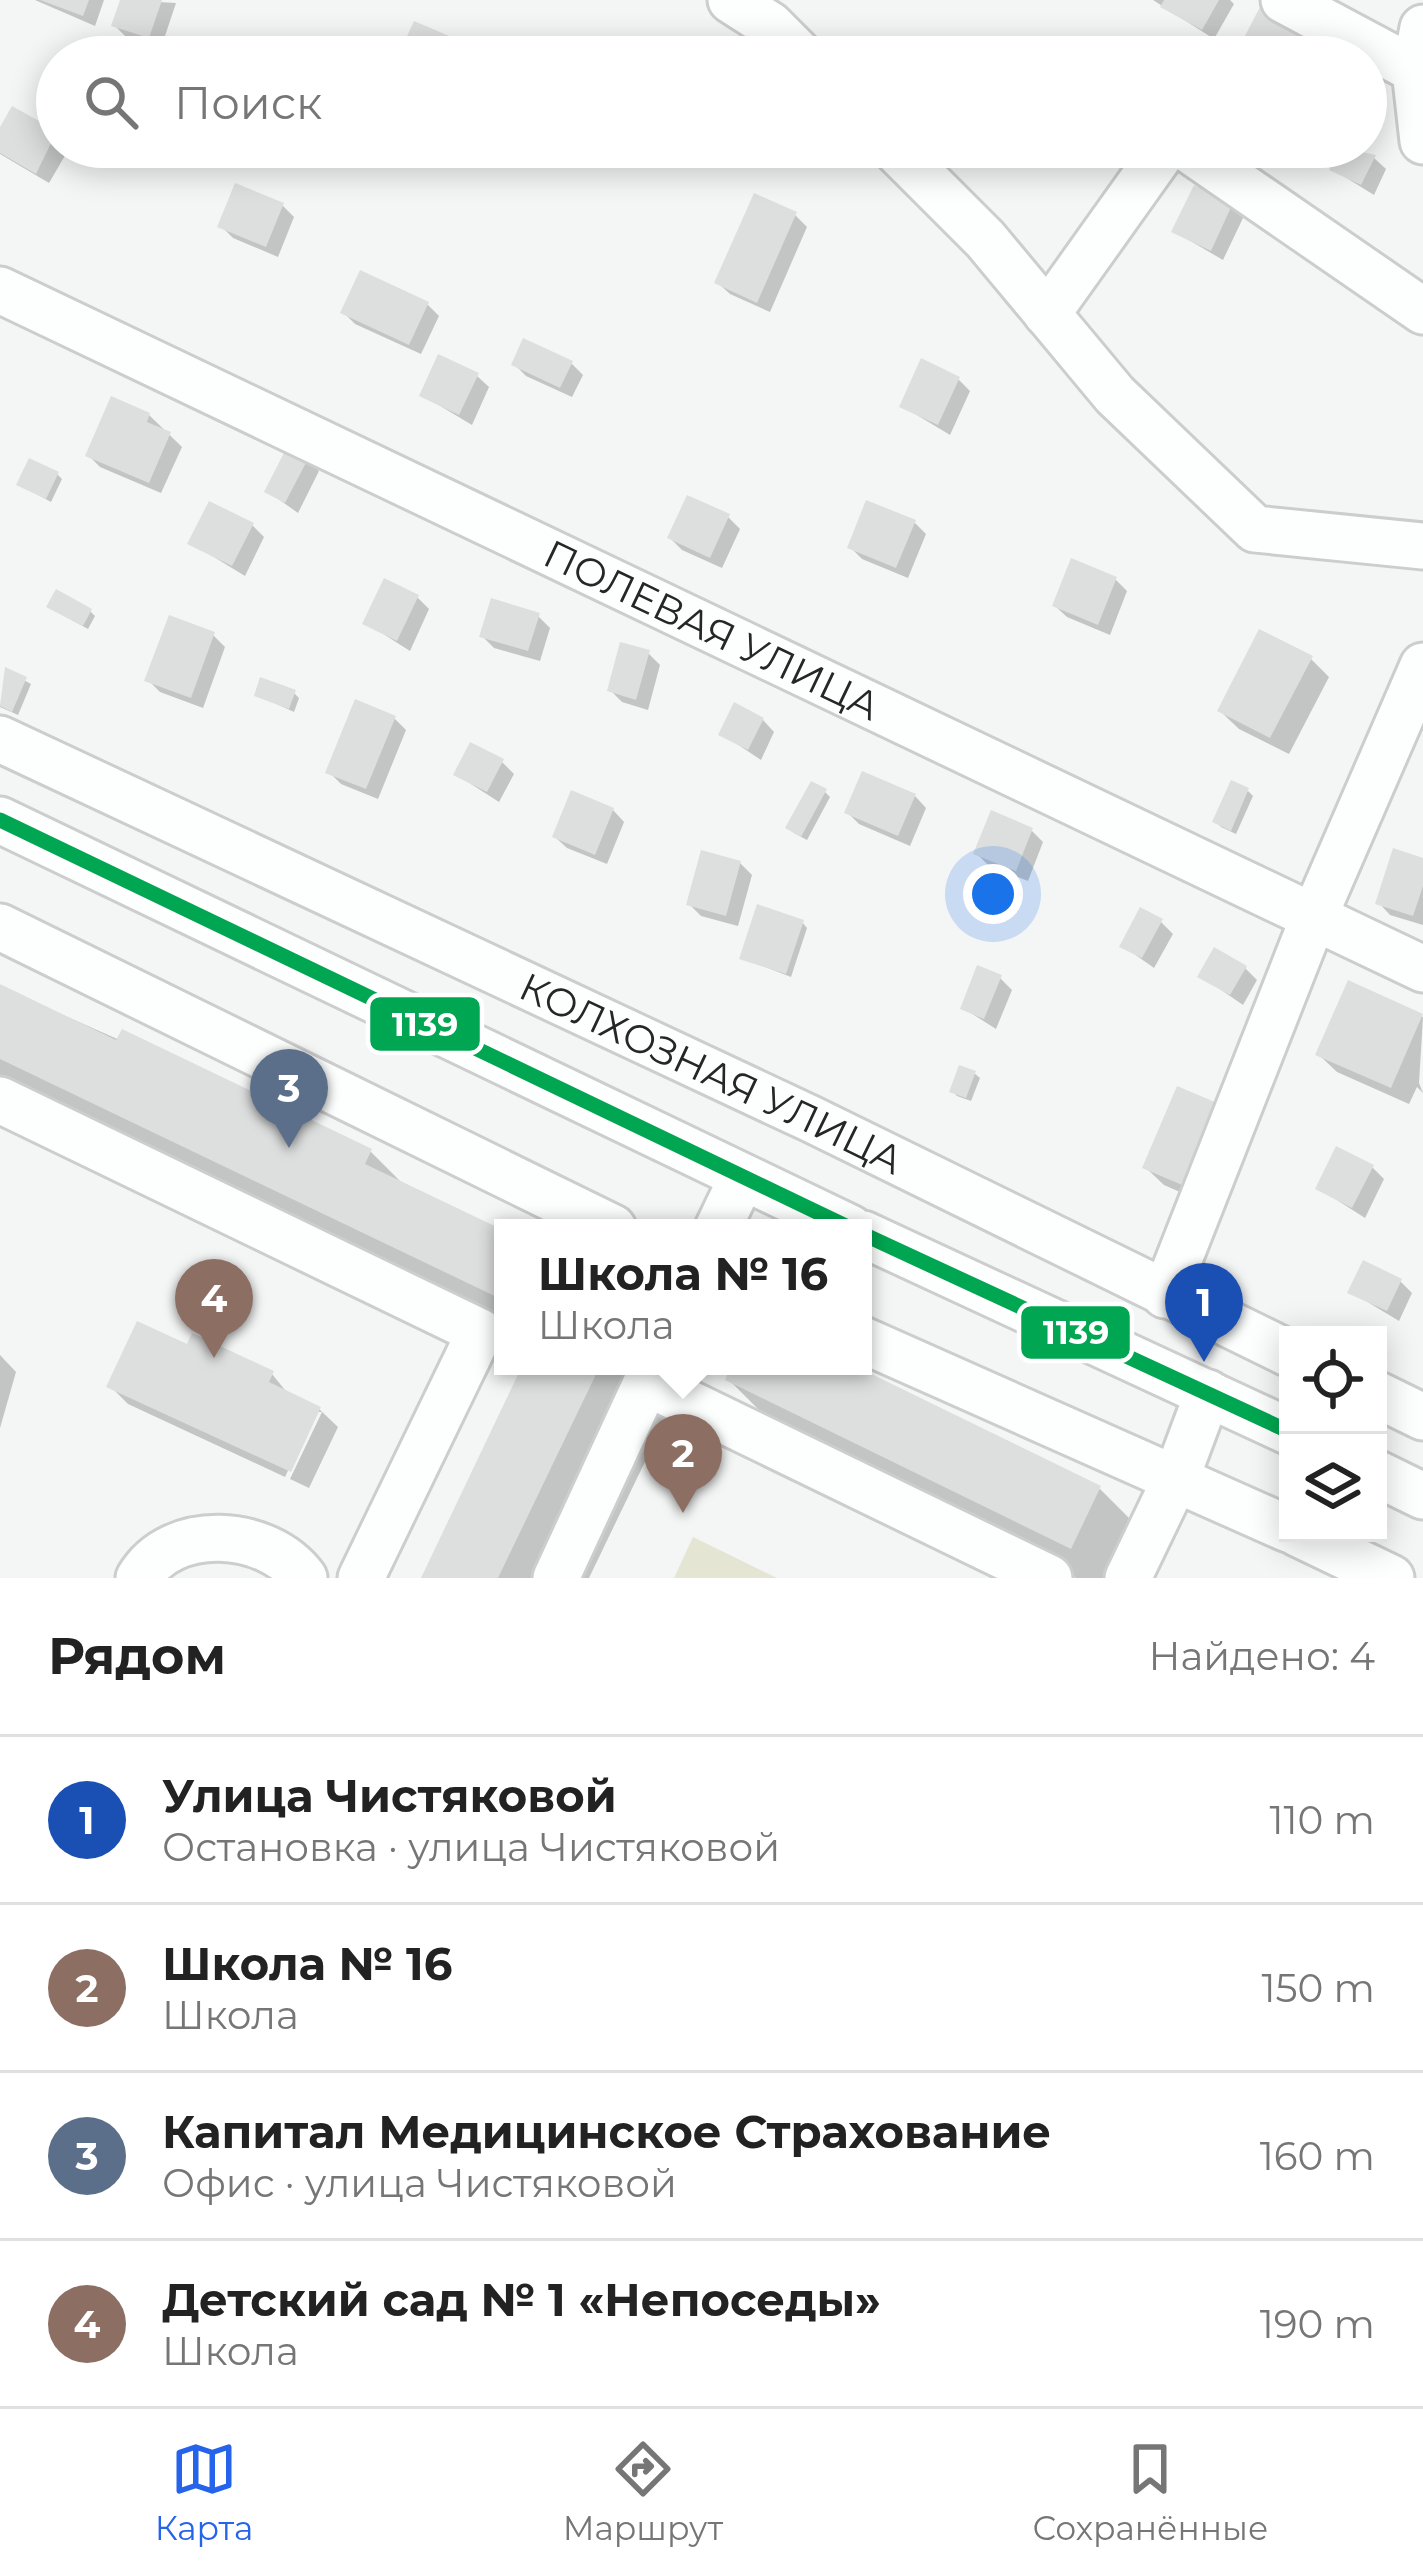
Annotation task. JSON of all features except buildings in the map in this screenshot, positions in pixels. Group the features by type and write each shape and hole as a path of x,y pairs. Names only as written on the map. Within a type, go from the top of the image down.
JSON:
{"street":[{"path":"731,0 781,36"},
{"path":"1284,0 1383,36"},
{"path":"1387,37 1419,49 1423,141"},
{"path":"914,168 985,238 1114,395 1255,530 1423,546"},
{"path":"1047,314 1151,168"},
{"path":"1215,168 1423,311"},
{"name":"ПОЛЕВАЯ УЛИЦА","path":"0,290 1423,969"},
{"path":"1165,1295 1313,919 1423,666"},
{"name":"КОЛХОЗНАЯ УЛИЦА","path":"0,740 811,1119 1279,1349"},
{"path":"0,820 831,1219"},
{"path":"0,927 595,1219"},
{"path":"0,1100 480,1332 361,1578"},
{"path":"722,1219 742,1178"},
{"path":"872,1238 1279,1428"},
{"path":"872,1344 1279,1524"},
{"path":"556,1578 650,1375"},
{"path":"652,1375 1049,1578"},
{"path":"1128,1578 1177,1475 1208,1394"},
{"path":"1387,1399 1423,1417"},
{"path":"1387,1478 1423,1496"},
{"path":"139,1578 176,1544 218,1538 259,1546 295,1567 304,1578"},
{"path":"1316,1542 1391,1578"}],"green space":[{"path":"693,1537 777,1578 674,1578"}],"transit line":[{"name":"1139","path":"0,820 831,1219"},
{"name":"1139","path":"872,1238 1279,1427"}],"place":[{"name":"Капитал Медицинское Страхование","path":"289,1148"},
{"name":"Детский сад № 1 «Непоседы»","path":"214,1358"},
{"name":"Улица Чистяковой","path":"1204,1362"},
{"name":"Школа № 16","path":"683,1513"}]}
